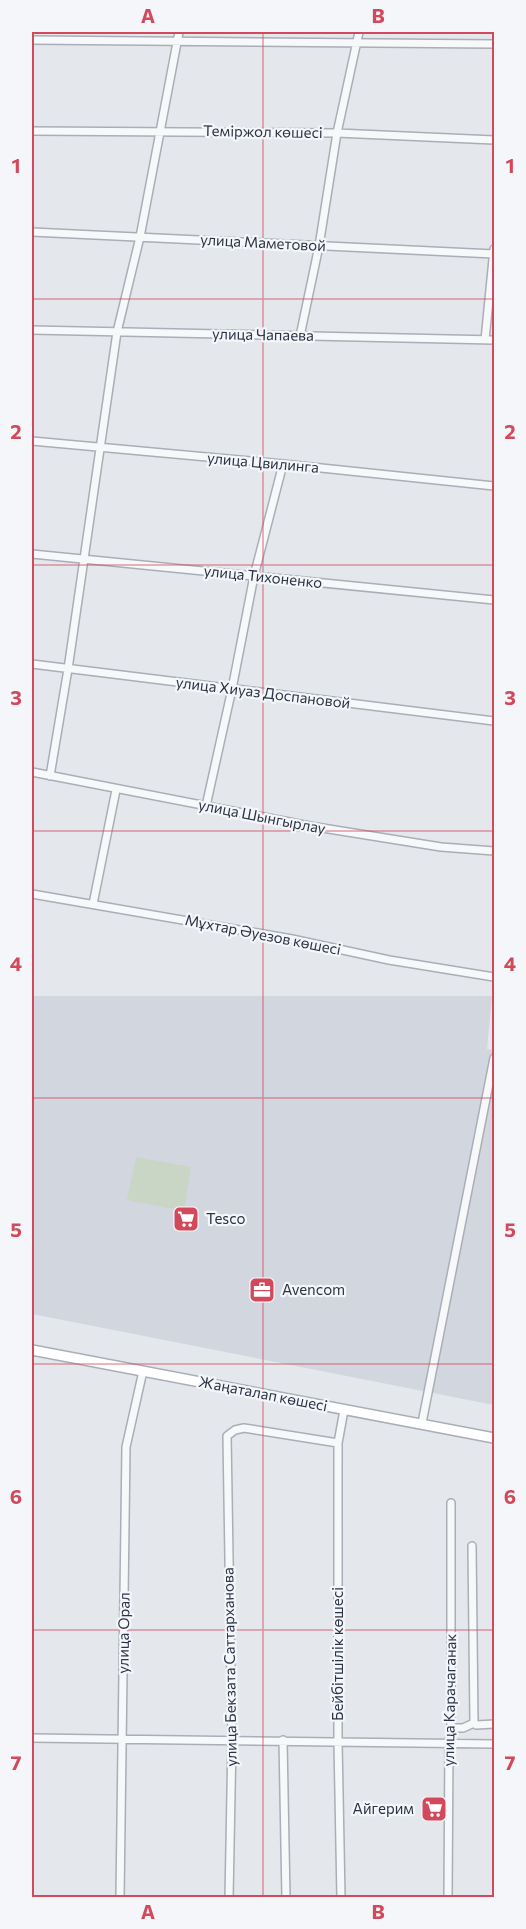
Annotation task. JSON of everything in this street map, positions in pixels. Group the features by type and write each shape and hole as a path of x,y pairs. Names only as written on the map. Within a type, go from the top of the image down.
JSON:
{"main road":[{"name":"Жаңаталап көшесі","path":"32,1350 495,1438"}],"street":[{"path":"50,776 68,669 117,332 140,237 179,32"},
{"path":"300,336 319,246 337,133 360,32"},
{"path":"32,40 495,44"},
{"name":"Теміржол көшесі","path":"32,131 337,133 495,140"},
{"name":"улица Маметовой","path":"32,232 494,254"},
{"path":"484,340 495,249"},
{"name":"улица Чапаева","path":"32,330 495,340"},
{"name":"улица Цвилинга","path":"32,441 495,486"},
{"path":"206,806 254,576 283,464"},
{"name":"улица Тихоненко","path":"32,554 495,600"},
{"name":"улица Хиуаз Доспановой","path":"32,664 495,721"},
{"name":"улица Шынгырлау","path":"32,772 310,826 430,845 495,851"},
{"path":"93,904 116,790"},
{"name":"Мұхтар Әуезов көшесі","path":"32,894 292,939 389,960 495,976"},
{"path":"422,1424 495,1058"},
{"name":"улица Орал","path":"120,1898 126,1447 143,1371"},
{"name":"Бейбітшілік көшесі","path":"341,1898 338,1742 338,1443 344,1410"},
{"name":"улица Бекзата Саттарханова","path":"230,1898 232,1740 226,1436 235,1430 244,1428 338,1443"},
{"name":"улица Карачаганак","path":"448,1898 451,1503"},
{"path":"472,1546 474,1723"},
{"path":"451,1728 463,1728 474,1723 476,1725 495,1724"},
{"path":"32,1738 495,1744"},
{"path":"283,1740 286,1898"}],"shaded area":[{"path":"32,996 492,996 487,1049 494,1050 494,1405 32,1314"}],"green space":[{"path":"136,1157 191,1167 184,1211 127,1200"}],"place":[{"name":"Tesco","path":"186,1219"},
{"name":"Avencom","path":"262,1290"},
{"name":"Айгерим","path":"434,1809"}]}
